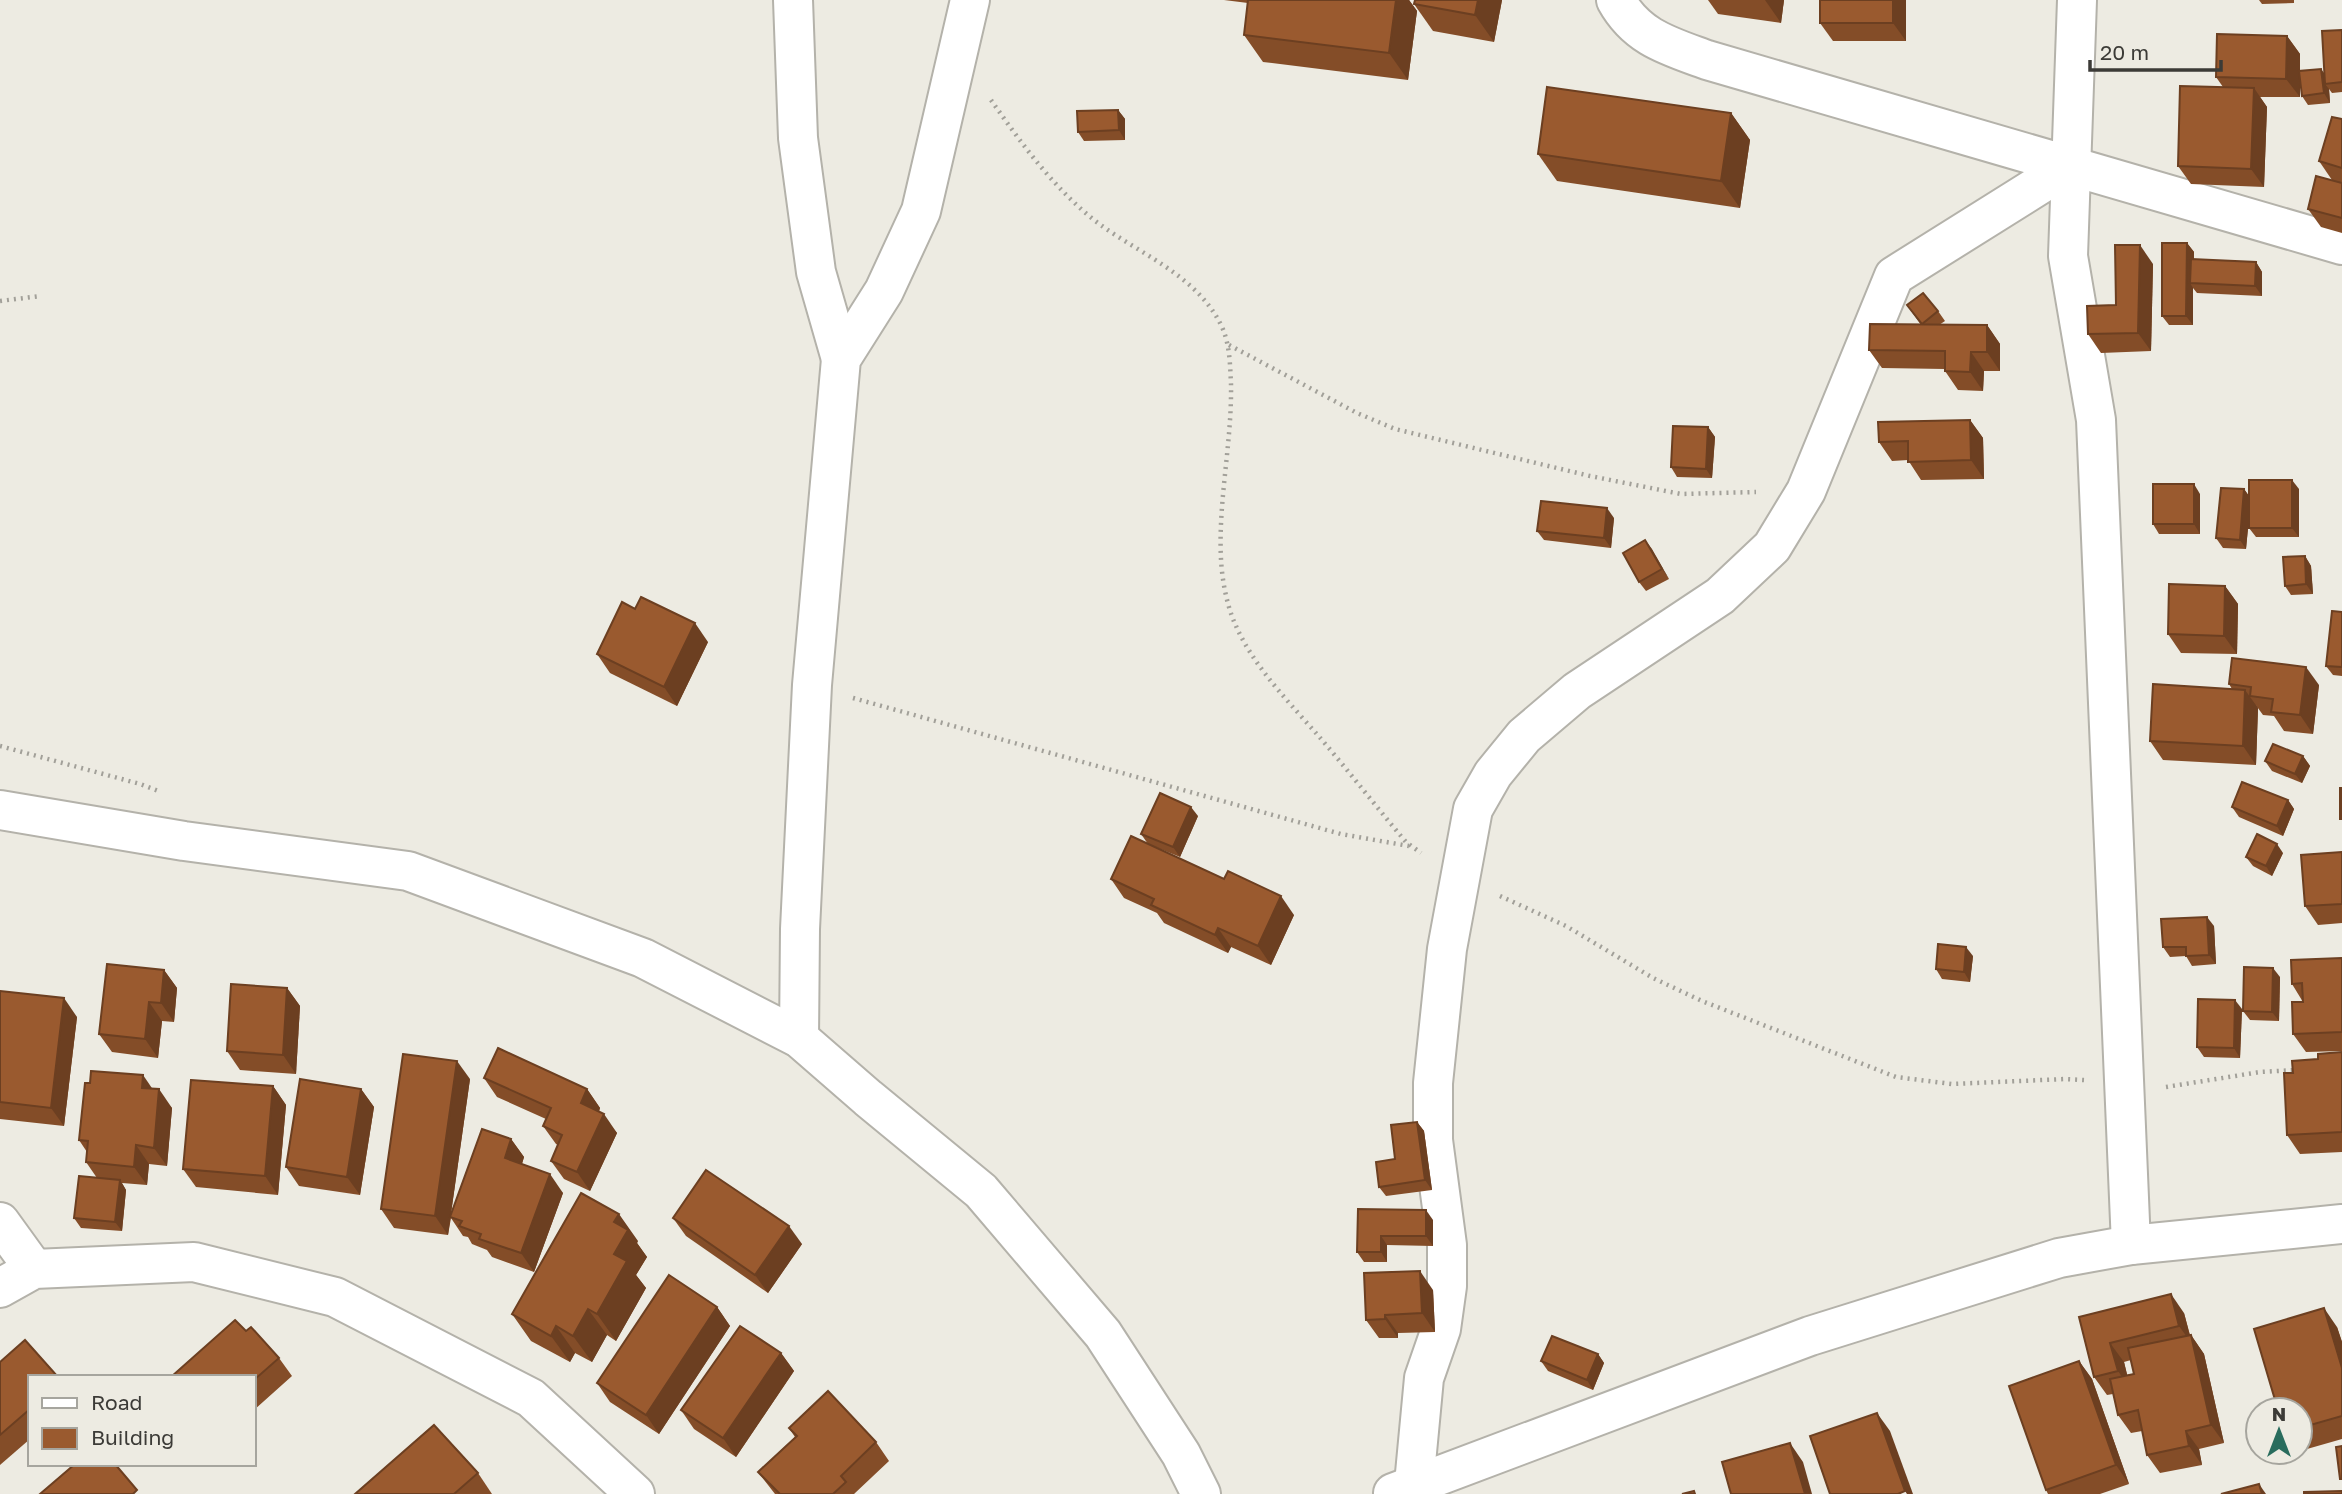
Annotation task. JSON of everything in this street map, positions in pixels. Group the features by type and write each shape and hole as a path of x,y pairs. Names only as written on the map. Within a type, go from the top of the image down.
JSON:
{"street":[{"path":"793,0 798,138 816,272 841,359 812,685 800,929 799,1038"},
{"path":"841,359 884,291 921,211 970,0"},
{"path":"1616,0 1637,29 1661,43 1707,60 2342,245"},
{"path":"2077,0 2068,256 2096,420 2131,1245"},
{"path":"1402,1489 1424,1378 1441,1329 1447,1286 1447,1245 1433,1140 1433,1083 1447,949 1473,810 1493,775 1524,736 1577,691 1720,596 1772,547 1806,491 1894,276 2071,164"},
{"path":"0,810 184,841 408,871 643,958 799,1038 981,1191 1103,1334 1181,1454 1201,1494"},
{"path":"0,1222 34,1269"},
{"path":"1402,1489 1810,1335 2059,1258 2131,1245 2342,1224"},
{"path":"0,1288 34,1269 194,1262 335,1297 531,1398 635,1494"}],"path":[{"path":"959,54 1012,130 1057,186 1095,221 1151,256 1202,295 1214,311 1228,345 1231,408 1221,561 1227,599 1236,626 1253,656 1283,695 1411,846 1460,876 1566,926 1653,978 1896,1077 1952,1084 2065,1079 2164,1087 2260,1072 2307,1070"},
{"path":"0,301 40,296"},
{"path":"1228,345 1357,413 1395,429 1590,476 1681,494 1806,491"},
{"path":"812,685 905,714 1328,831 1411,846"}],"building":[{"path":"1248,0 1396,0 1389,53 1244,35"},
{"path":"1415,0 1478,0 1475,15 1414,4"},
{"path":"1820,0 1893,0 1893,23 1820,23"},
{"path":"2342,30 2342,82 2325,84 2322,31"},
{"path":"2217,34 2287,36 2286,79 2216,77"},
{"path":"2321,69 2324,93 2302,96 2299,71"},
{"path":"2180,86 2254,88 2251,169 2178,166"},
{"path":"1547,87 1731,113 1721,181 1538,154"},
{"path":"1118,110 1119,130 1078,132 1077,111"},
{"path":"2332,117 2342,119 2342,168 2319,161"},
{"path":"2316,176 2342,183 2342,218 2308,209"},
{"path":"2162,243 2187,243 2186,316 2162,316"},
{"path":"2115,245 2140,245 2138,333 2088,334 2087,306 2116,305"},
{"path":"2191,259 2256,262 2255,286 2190,283"},
{"path":"1923,293 1938,311 1922,324 1907,305"},
{"path":"1870,324 1987,325 1987,352 1971,352 1970,372 1945,371 1945,351 1869,350"},
{"path":"1970,420 1971,460 1908,462 1908,441 1879,442 1878,422"},
{"path":"1673,426 1708,427 1706,469 1671,467"},
{"path":"2249,480 2292,480 2292,528 2249,528"},
{"path":"2153,484 2194,484 2194,524 2153,524"},
{"path":"2221,488 2244,489 2240,540 2216,538"},
{"path":"1541,501 1607,508 1604,538 1537,531"},
{"path":"1645,540 1662,569 1639,582 1623,553"},
{"path":"2305,556 2306,584 2285,586 2283,557"},
{"path":"2169,584 2225,586 2224,636 2168,634"},
{"path":"641,597 695,623 664,687 597,654 622,602 635,609"},
{"path":"2332,611 2342,612 2342,667 2326,666"},
{"path":"2232,658 2306,667 2300,715 2271,712 2273,699 2250,696 2251,687 2229,684"},
{"path":"2153,684 2245,690 2243,746 2150,741"},
{"path":"2273,744 2303,756 2295,774 2265,761"},
{"path":"2242,782 2288,800 2277,826 2232,807"},
{"path":"2342,788 2342,819 2340,819"},
{"path":"1160,793 1191,807 1173,847 1141,834"},
{"path":"2257,834 2277,844 2266,866 2246,857"},
{"path":"1131,836 1224,879 1228,871 1281,896 1258,946 1218,928 1215,935 1151,905 1154,899 1111,879"},
{"path":"2342,852 2342,904 2305,906 2301,855"},
{"path":"2207,917 2209,955 2186,956 2186,947 2163,947 2161,919"},
{"path":"1938,944 1966,947 1964,972 1936,969"},
{"path":"2342,958 2342,1032 2293,1034 2292,1002 2303,1002 2302,983 2292,984 2291,960"},
{"path":"107,964 164,970 161,1003 149,1002 145,1039 99,1034"},
{"path":"2244,967 2273,968 2272,1012 2243,1011"},
{"path":"231,984 287,988 283,1055 227,1051"},
{"path":"0,991 64,998 51,1108 0,1102"},
{"path":"2198,999 2235,1000 2234,1048 2197,1047"},
{"path":"498,1048 587,1089 581,1103 604,1114 577,1172 551,1161 562,1135 543,1126 551,1108 484,1078"},
{"path":"2342,1052 2342,1132 2287,1135 2284,1073 2293,1073 2292,1061 2318,1059 2318,1054"},
{"path":"403,1054 457,1061 435,1216 381,1209"},
{"path":"91,1071 143,1075 142,1088 159,1089 154,1148 136,1145 134,1167 86,1162 88,1141 79,1140 85,1083 90,1083"},
{"path":"300,1079 361,1089 347,1177 286,1167"},
{"path":"191,1080 273,1086 265,1176 183,1169"},
{"path":"1417,1122 1425,1180 1379,1187 1376,1162 1395,1159 1391,1125"},
{"path":"482,1129 511,1139 505,1158 550,1174 521,1253 479,1239 481,1234 459,1226 462,1221 450,1217"},
{"path":"706,1170 789,1226 755,1275 673,1218"},
{"path":"79,1176 120,1180 115,1222 74,1218"},
{"path":"581,1193 619,1214 614,1222 628,1230 614,1254 627,1261 597,1314 588,1309 573,1336 556,1326 551,1336 512,1314"},
{"path":"1358,1209 1426,1210 1426,1236 1381,1236 1381,1252 1357,1252"},
{"path":"1420,1271 1422,1313 1385,1315 1385,1319 1366,1320 1364,1273"},
{"path":"669,1275 717,1307 646,1415 597,1383"},
{"path":"2171,1294 2179,1326 2110,1343 2118,1371 2094,1377 2079,1317"},
{"path":"2324,1308 2342,1368 2342,1416 2314,1424 2314,1396 2274,1396 2254,1329"},
{"path":"235,1320 246,1331 251,1327 279,1358 256,1378 256,1375 173,1375"},
{"path":"740,1326 781,1353 723,1438 681,1410"},
{"path":"2191,1335 2211,1425 2186,1431 2189,1446 2147,1455 2138,1410 2118,1415 2110,1379 2134,1374 2128,1348"},
{"path":"1552,1336 1598,1354 1587,1380 1541,1361"},
{"path":"25,1340 56,1375 28,1375 28,1411 0,1435 0,1362"},
{"path":"2079,1361 2116,1465 2046,1490 2009,1386"},
{"path":"828,1391 876,1442 841,1476 846,1482 833,1494 780,1494 758,1472 797,1436 789,1428"},
{"path":"1877,1413 1905,1491 1898,1494 1830,1494 1810,1436"},
{"path":"434,1425 478,1473 454,1494 355,1494"},
{"path":"1790,1443 1805,1494 1731,1494 1722,1462"},
{"path":"2342,1446 2342,1479 2340,1479 2336,1447"},
{"path":"73,1466 117,1466 137,1490 133,1494 40,1494"},
{"path":"2259,1484 2262,1494 2221,1494"},
{"path":"2342,1491 2342,1494 2304,1494 2304,1492"}]}
